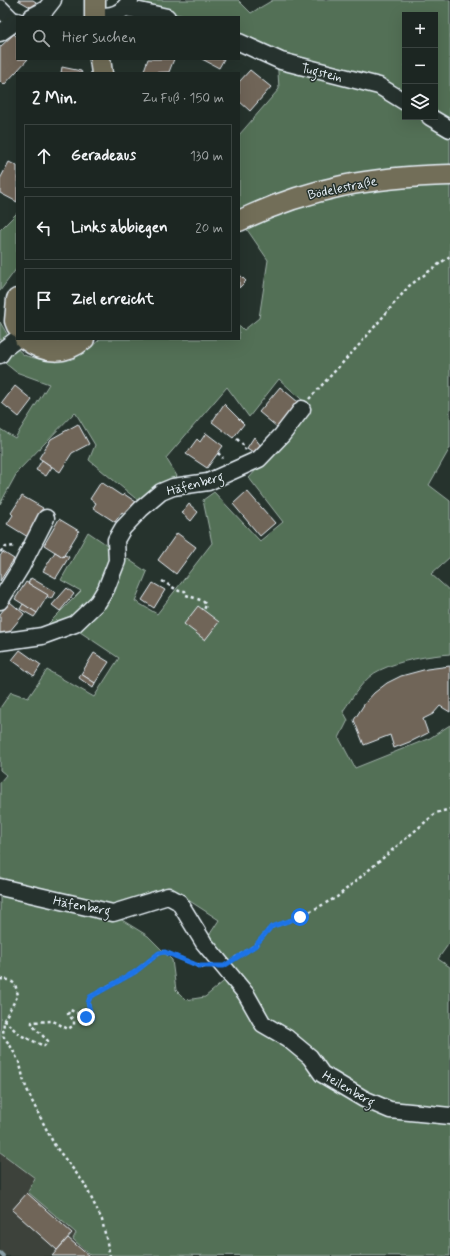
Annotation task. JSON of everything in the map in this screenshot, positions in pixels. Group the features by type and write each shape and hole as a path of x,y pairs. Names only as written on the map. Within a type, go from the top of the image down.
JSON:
{"main road":[{"path":"95,16 96,0"},
{"path":"100,60 102,72"},
{"name":"Bödelestraße","path":"240,221 260,211 327,188 374,179 450,175"},
{"path":"16,310 16,324"},
{"path":"26,340 36,347 49,351 64,350 77,345 83,340"}],"street":[{"path":"33,16 46,9 53,0"},
{"path":"105,16 115,15 128,4 164,16"},
{"path":"0,8 16,22 0,33"},
{"name":"Tugstein","path":"240,42 281,61 379,86 402,100"},
{"path":"435,120 450,129"},
{"path":"0,355 5,348 16,340"},
{"name":"Häfenberg","path":"0,642 42,636 75,624 98,602 106,589 117,561 116,540 123,528 141,509 161,492 173,487 208,482 230,474 259,459 282,435 302,409"},
{"path":"0,601 21,567 46,518"},
{"name":"Häfenberg","path":"0,887 113,913 168,896 179,902 204,942 224,966"},
{"name":"Heilenberg","path":"224,966 246,994 263,1024 288,1038 310,1057 322,1074 364,1099 390,1110 450,1116"}],"path":[{"path":"302,409 310,398 360,344 399,296 409,286 450,256"},
{"path":"236,440 242,444 248,454"},
{"path":"218,453 223,458"},
{"path":"0,552 10,545 18,546 19,550"},
{"path":"162,581 179,591 185,591 186,595 203,601 206,605 204,610"},
{"path":"4,1020 20,1035 44,1046 48,1041 32,1025 32,1022 53,1021 68,1029 74,1025 74,1021 68,1014 70,1010 92,1019 88,1003 90,997 135,972 159,953 165,952 199,966 224,966 255,946 271,927 300,917 337,898 436,813 450,809"},
{"path":"0,979 9,980 15,984 18,996 4,1020 3,1036 10,1045 20,1064 24,1082 32,1102 55,1146 84,1183 102,1220 110,1256"}],"shaded area":[{"path":"0,1152 35,1178 29,1192 76,1234 73,1239 108,1256 0,1256"}],"green space":[{"path":"134,0 238,0 251,13 273,0 450,0 450,448 429,485 450,501 450,557 431,574 450,591 450,654 405,661 374,673 359,688 343,711 348,720 339,738 355,768 430,738 450,725 450,942 438,959 450,967 450,1256 90,1255 73,1239 76,1233 28,1192 35,1178 0,1152 0,782 6,775 0,770 0,708 11,692 28,698 47,670 94,697 119,658 68,624 42,630 81,591 61,580 88,532 147,572 135,601 157,614 212,543 203,500 214,492 260,541 283,522 249,478 311,408 279,379 249,417 227,387 166,458 177,476 141,503 89,460 95,445 75,412 18,471 0,504 0,429 15,438 49,384 16,372 0,359 0,322 14,344 24,355 57,362 72,359 86,351 99,340 240,340 240,326 244,330 259,318 268,260 240,219 240,134 279,89 277,55 240,37 240,16 185,16 132,4","holes":["179,894 219,920 206,940 229,977 205,997 186,1000 176,990 172,960 148,936 117,917"]},
{"path":"16,214 16,269 0,291 0,230"}],"building":[{"path":"18,0 33,0 36,2 32,8"},
{"path":"14,34 16,36 16,60 27,60 4,85 0,81 0,47"},
{"path":"148,60 174,60 169,72 143,72"},
{"path":"204,60 223,60 219,68"},
{"path":"62,67 82,72 61,72"},
{"path":"250,70 271,87 250,111 240,102 240,81"},
{"path":"9,162 16,166 16,201 0,193 0,179"},
{"path":"240,275 246,281 240,287"},
{"path":"15,386 32,400 19,417 2,403"},
{"path":"280,387 298,402 277,427 259,412"},
{"path":"224,404 244,424 233,438 212,422"},
{"path":"78,424 89,444 72,453 60,472 39,458 51,439"},
{"path":"206,433 223,446 207,468 186,454 197,439 200,442"},
{"path":"254,437 261,446 256,454 247,448"},
{"path":"42,460 52,467 46,476 36,470"},
{"path":"101,482 122,496 124,494 136,502 127,515 122,512 115,522 93,508 96,503 90,499"},
{"path":"247,491 275,523 260,536 233,504"},
{"path":"22,496 43,508 35,520 38,522 28,537 7,524 13,515 11,513"},
{"path":"189,504 198,512 191,521 182,513"},
{"path":"59,519 79,531 63,557 44,545"},
{"path":"177,533 196,547 176,574 158,560"},
{"path":"3,552 14,559 0,581 0,556"},
{"path":"55,552 63,557 65,555 69,557 56,578 43,571"},
{"path":"31,578 55,592 51,599 28,583"},
{"path":"26,582 48,595 37,613 15,599"},
{"path":"153,583 165,590 154,608 142,600"},
{"path":"67,588 74,594 60,611 52,605"},
{"path":"10,602 24,614 4,638 0,635 0,614"},
{"path":"23,604 37,613 34,617 20,609"},
{"path":"198,606 219,622 205,640 184,624"},
{"path":"20,650 41,665 34,676 12,660"},
{"path":"94,653 109,662 95,683 81,674"},
{"path":"450,666 450,712 440,706 433,714 423,719 428,733 394,748 390,735 364,745 354,720 365,703 374,693 387,683 401,676 427,669"},
{"path":"81,674 95,683 93,688 79,678"},
{"path":"27,1193 72,1233 57,1250 12,1210"},
{"path":"68,1238 89,1256 52,1256"}],"waterway":[{"path":"0,1253 3,1256"}],"route":[{"path":"86,1017 92,1019 88,1003 90,997 135,972 159,953 165,952 199,966 224,966 255,946 271,927 300,917"}]}
